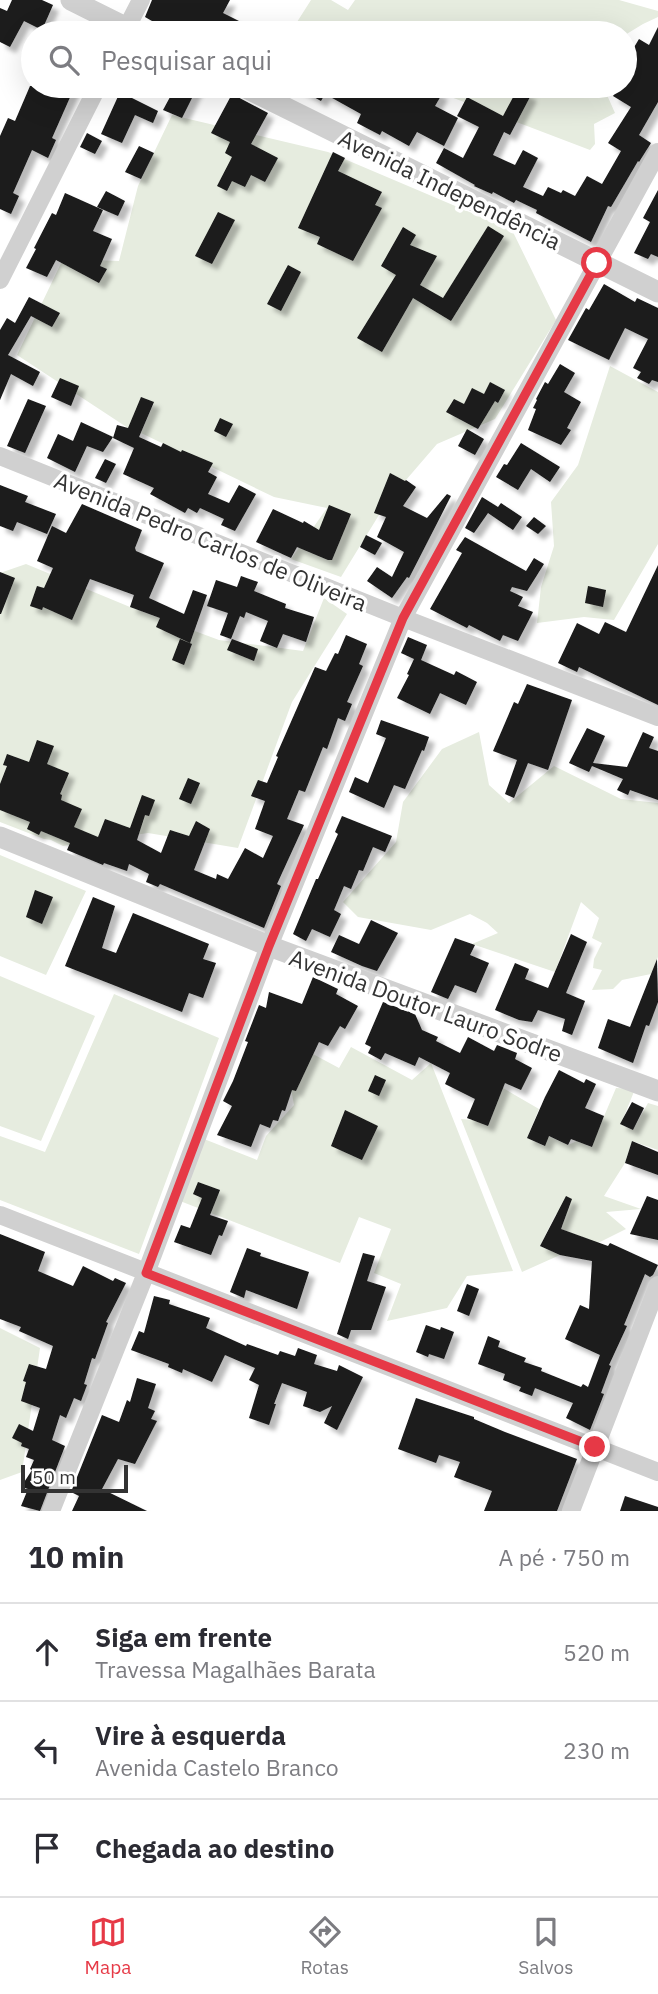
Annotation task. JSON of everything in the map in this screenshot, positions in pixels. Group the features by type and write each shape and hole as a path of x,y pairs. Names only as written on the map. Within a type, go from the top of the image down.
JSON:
{"street":[{"path":"71,0 109,21"},
{"path":"133,21 141,0"},
{"path":"0,281 92,98"},
{"name":"Avenida Independência","path":"266,98 658,292"},
{"path":"51,1511 146,1273 269,946 403,618 658,152"},
{"name":"Avenida Pedro Carlos de Oliveira","path":"0,456 403,618 658,716"},
{"name":"Avenida Doutor Lauro Sodre","path":"0,838 269,946 658,1091"},
{"path":"0,1215 658,1472"},
{"path":"571,1511 658,1285"}],"shaded area":[{"path":"311,0 331,0 348,10 355,0 619,0 658,11 658,17 637,28 637,21 298,21"},
{"path":"454,98 608,98 615,113 594,124 595,144 590,150"},
{"path":"172,115 328,152 512,230 556,320 495,419 437,444 382,510 341,577 291,559 327,508 274,497 141,433 154,403 128,428 17,355 63,259 119,261 138,186"},
{"path":"610,366 658,392 658,544 614,620 584,617 537,623 541,587 554,546 551,502 578,465"},
{"path":"26,564 219,640 303,651 324,598 347,614 292,702 238,848 148,833 63,846 0,822 0,573"},
{"path":"479,732 489,785 509,803 554,766 621,799 658,803 658,957 651,974 622,980 613,989 592,990 602,970 593,968 594,959 602,943 592,938 599,918 581,902 555,972 472,944 498,933 470,914 431,930 358,917 343,902 396,842 403,802 442,749"},
{"path":"0,855 86,891 46,975 0,956"},
{"path":"0,976 95,1016 41,1141 0,1126"},
{"path":"114,994 219,1038 139,1254 0,1200 0,1136 45,1152"},
{"path":"298,1046 339,1068 351,1047 412,1080 431,1063 513,1271 467,1276 447,1308 387,1321 401,1284 374,1273 391,1229 359,1217 340,1263 180,1201 204,1139 257,1160 266,1136 294,1105 287,1067"},
{"path":"503,1088 539,1109 527,1138 544,1146 548,1136 568,1145 577,1141 591,1147 616,1088 635,1089 621,1124 633,1130 648,1103 658,1106 658,1150 632,1141 625,1163 604,1196 641,1209 606,1212 626,1229 598,1243 561,1229 566,1216 556,1214 540,1246 560,1255 522,1272 461,1119 488,1125"},
{"path":"0,1328 40,1348 22,1472 0,1480"}],"building":[{"path":"12,0 42,0 53,5 46,21 21,21 21,27 10,47 0,42 0,8 7,11"},
{"path":"152,0 230,0 223,13 239,21 152,21 145,17"},
{"path":"658,27 658,102 639,135 651,143 611,207 608,206 591,242 536,213 537,210 474,186 436,163 444,148 463,158 479,127 457,116 466,98 503,116 513,98 529,98 510,135 504,132 493,155 515,165 523,150 538,158 523,187 543,196 548,187 575,196 587,176 602,184 621,151 608,143 631,107 616,98 637,98 637,42 639,39 649,45"},
{"path":"25,98 70,98 52,138 56,140 48,158 32,150 13,193 19,196 11,214 0,209 0,136 8,118 15,121"},
{"path":"117,98 132,98 158,111 153,123 135,115 122,143 101,134"},
{"path":"170,98 192,98 182,118 163,110"},
{"path":"230,98 240,98 268,113 251,144 278,158 265,182 251,175 245,187 232,181 227,191 217,186 232,157 225,153 230,142 211,133"},
{"path":"332,98 440,98 435,106 458,118 444,146 417,132 409,146 382,131 380,135 357,123 361,114"},
{"path":"87,133 102,141 95,154 80,147"},
{"path":"139,146 154,153 141,179 125,172"},
{"path":"333,152 345,158 338,171 382,192 375,205 382,208 353,261 317,244 320,237 298,228"},
{"path":"658,190 658,257 651,254 648,259 634,253 650,222 643,218"},
{"path":"106,191 125,201 118,216 97,207"},
{"path":"65,193 103,210 93,231 112,239 100,266 107,269 99,283 56,260 47,277 26,268 52,213 56,215"},
{"path":"218,212 235,220 212,264 195,256"},
{"path":"488,226 504,236 451,321 413,298 382,352 357,338 396,275 381,266 403,227 416,235 410,245 437,256 420,285 443,298"},
{"path":"288,265 301,272 281,311 267,304"},
{"path":"604,284 635,302 637,298 658,308 658,382 652,380 649,384 637,378 641,372 633,368 648,339 625,328 609,360 568,340 586,308 589,310"},
{"path":"29,297 60,313 52,327 31,316 8,355 40,372 33,386 11,374 0,400 0,330 7,318 15,323"},
{"path":"560,364 575,373 564,392 581,402 567,428 571,430 561,445 528,430 536,409 533,408 536,399 545,382 548,384"},
{"path":"60,378 79,386 71,406 51,397"},
{"path":"490,382 505,390 478,429 446,412 454,399 464,404 472,388 484,394"},
{"path":"141,397 154,402 139,437 161,447 163,443 213,463 208,472 217,477 208,494 229,503 239,485 256,494 235,531 221,525 224,519 200,508 197,513 188,508 185,513 150,494 154,488 123,474 134,448 113,438 117,425 128,428"},
{"path":"28,399 46,406 25,453 7,446"},
{"path":"220,418 233,424 226,437 214,431"},
{"path":"81,422 113,437 103,452 87,446 75,472 47,458 58,434 73,441"},
{"path":"467,429 484,439 475,455 458,446"},
{"path":"521,443 560,467 550,482 531,469 518,490 496,477"},
{"path":"105,459 116,464 106,483 95,478"},
{"path":"390,473 416,487 403,506 427,518 447,494 451,496 409,578 407,577 392,598 367,581 377,567 392,577 404,552 377,537 386,517 374,513"},
{"path":"0,485 28,496 25,502 56,514 47,534 17,522 13,531 0,526"},
{"path":"482,497 498,507 501,503 522,517 513,530 488,513 474,533 465,528"},
{"path":"82,504 142,530 136,551 164,563 149,598 184,614 193,590 207,595 190,643 156,627 160,618 130,607 134,595 90,579 72,620 43,607 42,610 30,606 37,586 44,588 53,568 37,561 52,526 66,533"},
{"path":"329,505 351,514 332,560 297,547 291,558 256,542 273,509 319,530"},
{"path":"534,517 546,526 538,534 526,526"},
{"path":"366,535 382,543 375,555 360,547"},
{"path":"465,537 526,571 534,558 544,564 527,591 512,587 510,591 523,597 518,606 533,612 518,641 503,635 500,641 430,609 462,553 456,550"},
{"path":"658,565 658,705 579,667 577,672 558,663 577,623 599,634 605,622 626,632"},
{"path":"0,572 15,578 1,614 0,614"},
{"path":"241,576 258,582 254,591 286,604 285,608 314,617 306,642 283,634 277,648 260,641 268,621 246,612 244,618 240,616 231,639 220,635 228,613 207,606 216,580 237,587"},
{"path":"588,586 606,590 603,607 585,603"},
{"path":"346,635 367,644 359,664 363,666 347,702 352,704 345,721 338,718 327,749 323,747 305,792 299,790 287,819 304,825 277,884 281,886 264,928 160,884 158,887 146,882 149,874 129,864 127,871 104,863 103,865 67,850 70,843 41,831 39,835 27,829 30,822 0,810 0,784 7,766 3,765 7,754 29,762 37,740 54,746 47,764 69,773 60,794 61,800 82,809 74,827 98,837 105,819 130,828 142,795 155,800 149,816 145,815 137,840 161,853 170,830 189,836 196,821 210,829 194,870 216,879 217,874 228,879 245,848 263,858 273,836 255,829 265,801 251,796 258,780 267,783 315,667 326,671 335,653 338,654"},
{"path":"408,637 427,645 421,660 454,675 456,671 477,682 466,705 440,693 430,714 397,698 414,659 401,653"},
{"path":"180,639 192,644 184,665 172,660"},
{"path":"232,639 258,649 254,661 227,650"},
{"path":"527,684 572,700 548,770 528,763 514,798 505,794 517,760 493,751 514,702 518,704"},
{"path":"381,720 429,737 405,789 394,785 384,808 349,792 355,777 368,783 386,738 376,734"},
{"path":"587,728 605,736 593,763 627,767 643,732 654,737 649,748 658,751 658,800 630,790 628,795 617,790 623,779 592,766 589,772 569,763"},
{"path":"188,778 200,783 191,804 179,799"},
{"path":"342,816 392,836 385,852 373,847 363,871 359,870 351,889 344,886 334,910 341,914 330,937 312,929 306,941 293,934 338,834 335,832"},
{"path":"35,890 53,897 42,924 26,917"},
{"path":"93,897 115,906 102,948 116,953 133,913 209,944 203,959 216,963 203,998 189,993 182,1012 65,966"},
{"path":"371,920 398,933 377,971 331,952 339,935 359,944"},
{"path":"571,934 587,942 566,993 585,1001 572,1035 562,1031 565,1019 538,1010 532,1022 519,1020 495,1010 515,963 529,969 525,979 548,988"},
{"path":"455,938 475,945 470,955 489,963 476,993 455,985 448,999 431,992"},
{"path":"657,959 658,1002 649,1026 646,1025 633,1063 598,1048 608,1019 630,1027"},
{"path":"313,977 338,989 336,994 358,1006 345,1029 340,1026 328,1046 319,1042 296,1091 292,1090 285,1111 282,1110 278,1121 273,1120 270,1128 260,1124 251,1147 217,1135 232,1106 223,1101 248,1042 245,1041 259,1005 266,1008 269,992 302,1004"},
{"path":"383,1002 415,1014 422,1030 438,1037 436,1041 460,1053 468,1037 494,1051 497,1045 517,1053 515,1059 532,1068 521,1090 505,1083 488,1126 467,1118 475,1099 445,1084 450,1073 419,1057 415,1066 385,1053 381,1060 368,1053 371,1047 365,1044"},
{"path":"559,1070 584,1083 586,1079 596,1084 585,1108 604,1116 592,1147 571,1139 568,1145 549,1136 545,1146 527,1138"},
{"path":"375,1075 386,1080 379,1096 368,1091"},
{"path":"632,1102 644,1108 633,1130 620,1124"},
{"path":"345,1110 378,1126 362,1160 331,1146"},
{"path":"632,1141 658,1152 658,1175 625,1163"},
{"path":"198,1182 220,1190 210,1215 228,1221 211,1255 174,1242 181,1225 190,1228 202,1198 193,1194"},
{"path":"566,1196 572,1199 561,1229 608,1246 610,1243 658,1265 653,1275 650,1277 645,1274 624,1325 627,1326 609,1365 611,1366 601,1393 604,1394 590,1430 566,1418 573,1403 535,1388 532,1396 519,1391 521,1387 503,1380 505,1374 478,1364 488,1336 500,1341 498,1347 526,1358 524,1362 542,1368 541,1371 581,1387 583,1384 588,1387 600,1355 565,1339 580,1305 589,1309 592,1261 560,1255 540,1246"},
{"path":"647,1196 658,1200 658,1240 630,1234"},
{"path":"0,1234 45,1252 38,1271 73,1286 83,1266 113,1281 115,1278 126,1283 106,1322 108,1323 95,1359 92,1358 81,1401 74,1398 66,1418 60,1415 52,1440 65,1446 40,1511 21,1506 28,1489 21,1487 32,1470 30,1469 34,1460 26,1457 29,1449 12,1438 19,1424 33,1431 40,1408 21,1401 26,1382 23,1381 29,1364 46,1369 53,1346 19,1331 21,1327 0,1319"},
{"path":"247,1248 261,1253 260,1256 309,1272 297,1309 246,1290 244,1298 230,1292"},
{"path":"363,1253 375,1256 367,1281 386,1287 371,1330 351,1330 348,1339 337,1334"},
{"path":"467,1284 479,1289 469,1316 457,1311"},
{"path":"154,1296 170,1300 169,1304 210,1318 206,1328 246,1346 247,1344 278,1355 280,1351 295,1356 298,1348 317,1355 314,1364 337,1371 339,1365 363,1377 337,1430 324,1423 332,1406 320,1412 303,1406 307,1392 282,1383 269,1425 249,1418 259,1385 249,1380 255,1368 225,1355 212,1382 183,1369 182,1373 168,1367 169,1364 131,1350 139,1331 144,1333"},
{"path":"426,1325 454,1332 444,1359 416,1352"},
{"path":"137,1378 156,1384 148,1408 155,1411 151,1419 157,1421 135,1464 118,1459 102,1489 147,1511 72,1511 79,1496 71,1492 102,1415 119,1422 127,1400 130,1402"},
{"path":"416,1398 474,1417 505,1432 577,1459 557,1511 484,1511 492,1491 454,1477 460,1462 439,1455 436,1463 398,1449"},
{"path":"625,1496 658,1507 658,1511 620,1511"}],"route":[{"path":"595,1447 146,1273 269,946 403,618 597,263"}]}
